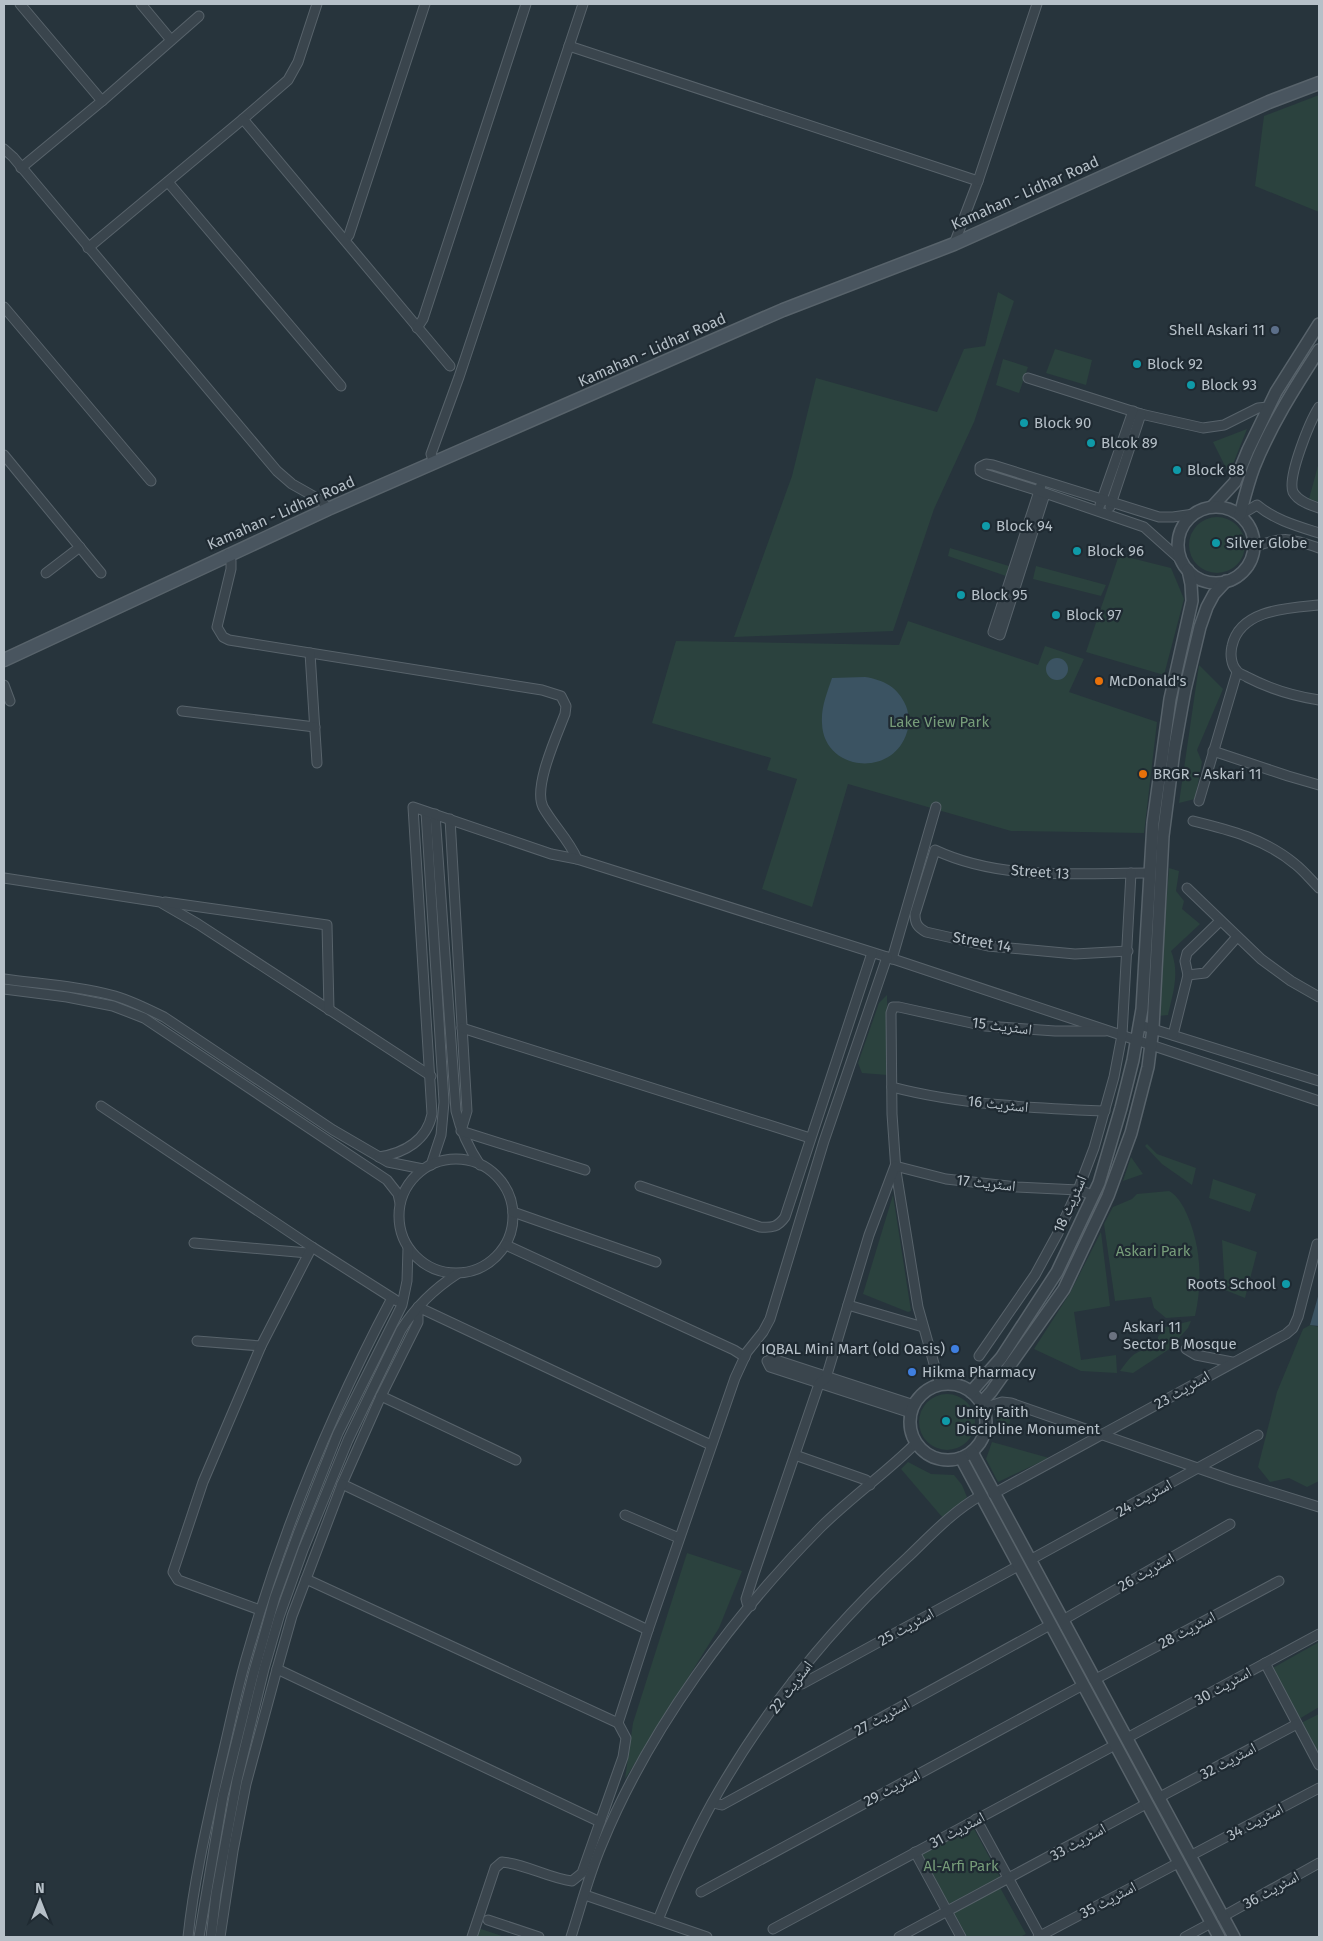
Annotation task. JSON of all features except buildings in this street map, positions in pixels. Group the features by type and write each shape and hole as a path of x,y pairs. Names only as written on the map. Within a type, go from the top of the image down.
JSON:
{"main road":[{"name":"Kamahan - Lidhar Road","path":"4,660 228,554 434,463 783,310 954,244 1260,106 1319,83"}],"street":[{"path":"20,4 102,102"},
{"path":"142,4 171,40"},
{"path":"88,248 288,80 298,62 316,4"},
{"path":"345,240 349,235 425,4"},
{"path":"417,328 423,319 526,4"},
{"path":"434,463 431,454 583,4"},
{"path":"954,244 978,182 1036,4"},
{"path":"22,168 102,102 199,16"},
{"path":"569,46 978,182"},
{"path":"243,119 450,366"},
{"path":"4,149 277,471 292,484 322,501 328,510"},
{"path":"168,182 340,386"},
{"path":"4,307 151,481"},
{"path":"1212,507 1235,482 1268,407 1319,324"},
{"path":"1240,515 1249,482 1262,450 1284,406 1319,350"},
{"path":"1028,378 1137,413 1203,428 1224,425 1258,408 1268,407"},
{"path":"1319,407 1311,420 1292,481 1293,492 1297,497 1319,508"},
{"path":"1098,511 1107,501 1137,413"},
{"path":"4,455 102,573"},
{"path":"982,1406 1064,1289 1108,1196 1131,1133 1148,1067 1151,1045 1164,836 1174,752 1185,690 1200,627 1207,607 1214,594 1226,581 1243,572 1252,556 1254,547 1251,529 1240,515 1226,508 1212,507 1194,514 1168,518 1159,517 992,465 986,464 980,467 980,472 984,474 1144,527 1196,577 1206,581 1226,581"},
{"path":"1018,568 993,632 1000,634 1042,492 1039,488 1043,483 1048,482"},
{"path":"1107,501 1108,514"},
{"path":"1240,515 1257,505 1269,515 1318,533"},
{"path":"971,1392 1000,1358 1057,1272 1093,1195 1119,1116 1137,1040 1143,1000 1149,873 1161,758 1170,699 1192,601 1192,584 1178,544 1179,535 1182,527 1194,514"},
{"path":"1254,547 1272,540 1290,538 1319,548"},
{"path":"46,573 80,547"},
{"path":"228,554 232,569 217,628 219,633 229,640 542,690 561,696 566,706 565,714 542,779 540,791 544,808 572,848 577,859"},
{"path":"1319,605 1293,608 1251,619 1242,627 1234,639 1231,651 1232,662 1237,672 1260,684 1286,694 1319,700"},
{"path":"310,653 317,763"},
{"path":"1199,801 1237,672"},
{"path":"4,686 10,701"},
{"path":"182,711 315,727"},
{"path":"1213,751 1319,785"},
{"path":"618,1723 679,1538 735,1378 745,1357 770,1319 824,1141 890,958 936,806"},
{"path":"379,1157 394,1155 406,1149 422,1136 430,1125 432,1114 413,807 551,854 577,859 890,958 1319,1101"},
{"path":"430,813 456,1111 461,1132 468,1148 480,1165"},
{"path":"430,813 444,1102 441,1135 431,1165"},
{"path":"450,819 467,1111 461,1132"},
{"path":"1193,821 1232,830 1265,843 1295,864 1319,888"},
{"name":"Street 13","path":"935,850 948,857 972,863 1019,871 1061,874 1149,873"},
{"name":"Street 14","path":"935,850 915,914 915,920 919,928 926,932 988,946 1075,954 1128,951"},
{"name":"اسٹریٹ 18","path":"979,1356 1035,1275 1058,1233 1078,1190 1094,1148 1114,1077 1122,1035 1131,873"},
{"path":"4,878 160,902 327,924 330,1010"},
{"path":"1187,888 1261,959 1319,997"},
{"path":"160,902 198,924 430,1076"},
{"path":"1172,1035 1188,974 1185,961 1187,953 1220,920"},
{"path":"1188,974 1205,972 1237,936"},
{"path":"640,1186 760,1227 774,1227 785,1217 872,953"},
{"path":"4,979 114,996 140,1005 164,1017 333,1130 379,1157 400,1166 423,1170"},
{"path":"4,989 67,997 113,1006 144,1018 387,1180 398,1194 400,1203"},
{"name":"اسٹریٹ 15","path":"892,1086 891,1013 893,1008 899,1007 985,1026 1055,1031 1112,1031"},
{"path":"1140,1025 1319,1081"},
{"path":"462,1028 810,1138"},
{"path":"892,1086 895,1166 923,1327 940,1385"},
{"name":"اسٹریٹ 16","path":"892,1086 917,1094 996,1104 1105,1111"},
{"path":"101,1106 310,1250 402,1305"},
{"path":"461,1132 585,1170"},
{"path":"447,1160 464,1160 480,1165 490,1171 503,1184 511,1200 513,1212 512,1229 506,1245 485,1266 472,1272 445,1273 429,1267 415,1257 401,1234 398,1218 400,1203 405,1190 412,1179 431,1165 447,1160"},
{"path":"751,1606 747,1603 746,1599 848,1305 869,1235 895,1166"},
{"name":"اسٹریٹ 17","path":"895,1166 946,1179 1017,1187 1078,1190 1093,1195"},
{"path":"513,1212 656,1262"},
{"path":"194,1243 310,1250"},
{"name":"اسٹریٹ 23","path":"993,1494 1286,1334 1293,1328 1317,1244"},
{"path":"506,1245 745,1357"},
{"path":"199,1937 222,1796 275,1597 338,1433 402,1305 407,1281 408,1248"},
{"path":"260,1610 178,1580 173,1572 203,1482 261,1346 310,1250"},
{"path":"211,1937 216,1894 237,1780 264,1669 279,1617 303,1550 348,1440 401,1330 418,1307 438,1286 457,1274"},
{"path":"188,1937 208,1821 239,1687 260,1610 309,1474 346,1390 392,1298"},
{"path":"848,1305 923,1327"},
{"path":"418,1307 711,1445"},
{"path":"220,1937 233,1851 246,1784 292,1616 342,1484 381,1396 418,1322 418,1307"},
{"path":"197,1340 261,1346"},
{"path":"1186,1349 1196,1355 1232,1362"},
{"path":"822,1381 773,1359 767,1361 770,1367 912,1409"},
{"path":"940,1385 956,1385 971,1392 982,1406 986,1420 985,1432 980,1443 972,1452 961,1458 946,1460 931,1456 916,1443 910,1428 912,1409 924,1392 940,1385"},
{"path":"381,1396 516,1460"},
{"path":"982,1406 1002,1402 1011,1403 1100,1435 1319,1507"},
{"name":"اسٹریٹ 24","path":"1030,1560 1258,1435"},
{"path":"572,1937 605,1837 658,1735 706,1664 751,1606 821,1527 916,1443"},
{"path":"972,1452 1234,1937"},
{"path":"795,1455 866,1480 870,1485"},
{"path":"961,1458 1219,1937"},
{"path":"342,1484 648,1630"},
{"name":"اسٹریٹ 22","path":"658,1920 685,1856 712,1802 750,1742 793,1681 835,1630 879,1583 943,1525 980,1496"},
{"path":"625,1515 679,1538"},
{"name":"اسٹریٹ 26","path":"1063,1620 1230,1524"},
{"name":"اسٹریٹ 25","path":"793,1681 797,1684 802,1684 1018,1566"},
{"path":"306,1579 618,1723 624,1731 626,1746 582,1873 572,1881 563,1880 512,1863 502,1862 495,1868 472,1937"},
{"name":"اسٹریٹ 28","path":"1094,1680 1279,1581"},
{"name":"اسٹریٹ 27","path":"712,1802 722,1805 1050,1625"},
{"name":"اسٹریٹ 30","path":"1127,1738 1319,1634"},
{"path":"1265,1663 1319,1765"},
{"path":"277,1670 600,1822"},
{"name":"اسٹریٹ 29","path":"701,1892 1083,1685"},
{"path":"1105,1727 1117,1721"},
{"name":"اسٹریٹ 32","path":"1158,1798 1297,1724"},
{"name":"اسٹریٹ 31","path":"774,1929 1115,1746"},
{"name":"اسٹریٹ 34","path":"1190,1856 1319,1788"},
{"name":"اسٹریٹ 33","path":"899,1937 1146,1804"},
{"path":"976,1819 1039,1937"},
{"path":"915,1852 960,1937"},
{"name":"اسٹریٹ 35","path":"1039,1937 1178,1863"},
{"name":"اسٹریٹ 36","path":"1222,1916 1319,1863"},
{"path":"585,1895 707,1937"},
{"path":"488,1920 539,1937"},
{"path":"1185,1937 1211,1923"}],"green space":[{"path":"1319,95 1319,212 1255,186 1264,116"},
{"path":"998,292 1014,301 974,422 934,509 893,631 734,637 792,476 816,378 937,412 964,349 985,346"},
{"path":"1055,349 1092,360 1086,385 1046,373"},
{"path":"1003,359 1028,367 1019,393 996,385"},
{"path":"1247,429 1229,474 1213,442"},
{"path":"1319,462 1319,502 1309,499"},
{"path":"1211,517 1223,517 1237,525 1245,539 1243,556 1237,565 1223,573 1211,573 1201,568 1194,561 1189,551 1189,539 1194,529 1201,522"},
{"path":"950,548 1009,566 1006,576 948,556"},
{"path":"1119,555 1171,568 1184,599 1164,675 1086,652"},
{"path":"1036,566 1106,585 1101,596 1033,579"},
{"name":"Lake View Park","path":"908,621 1038,665 1045,646 1084,659 1069,692 1157,722 1144,833 1011,831 848,784 812,907 762,889 797,779 767,770 771,758 652,723 676,641 899,645"},
{"path":"1199,665 1223,689 1197,750 1202,762 1195,799 1179,803"},
{"path":"1169,868 1179,871 1176,891 1184,901 1182,909 1200,924 1171,951 1175,967 1174,991 1168,1015 1158,1016"},
{"path":"887,995 888,1075 862,1073 858,1063 879,1003"},
{"path":"1147,1144 1157,1154 1196,1168 1192,1185 1162,1164 1145,1146"},
{"path":"1131,1157 1143,1174 1123,1181"},
{"path":"1213,1179 1256,1194 1250,1212 1209,1198"},
{"name":"Askari Park","path":"1169,1191 1178,1198 1184,1208 1190,1221 1197,1248 1200,1275 1195,1316 1166,1318 1154,1308 1151,1297 1115,1301 1104,1224 1113,1207 1132,1199 1137,1194"},
{"path":"893,1195 911,1311 908,1312 863,1294"},
{"path":"1101,1232 1110,1306 1074,1312 1081,1360 1116,1355 1117,1373 1081,1371 1034,1349 1070,1293"},
{"path":"1222,1240 1257,1252 1245,1298 1225,1290"},
{"path":"1191,1321 1188,1328 1168,1350 1133,1373 1120,1371 1136,1353 1158,1347 1158,1337 1165,1327"},
{"path":"1310,1325 1319,1327 1319,1481 1307,1487 1289,1478 1270,1482 1258,1467 1277,1392 1303,1329"},
{"path":"947,1394 962,1399 970,1407 975,1422 970,1437 962,1445 947,1450 932,1445 924,1437 919,1422 924,1407 932,1399"},
{"path":"1011,1415 1008,1434 994,1432 998,1417"},
{"path":"992,1442 1049,1458 998,1482 986,1459"},
{"path":"908,1462 931,1474 954,1475 962,1485 967,1497 943,1518 901,1469"},
{"path":"687,1553 742,1571 719,1628 625,1779 633,1723"},
{"path":"1319,1642 1319,1707 1299,1719 1271,1669"},
{"path":"1319,1714 1319,1757 1301,1723"},
{"name":"Al-Arfi Park","path":"973,1827 1000,1877 949,1904 922,1855"},
{"path":"998,1884 1026,1934 1020,1937 967,1937 952,1909"},
{"path":"478,1928 505,1937 475,1937"}],"water":[{"path":"1053,658 1061,658 1068,665 1068,673 1061,680 1053,680 1046,673 1046,665"},
{"path":"865,677 884,682 895,689 906,706 909,722 907,732 899,747 888,757 874,762 860,763 846,759 834,751 825,739 822,711 832,678"},
{"path":"1319,1293 1319,1326 1310,1325"}],"place":[{"name":"Shell Askari 11","path":"1275,330"},
{"name":"Block 92","path":"1137,364"},
{"name":"Block 93","path":"1191,385"},
{"name":"Block 90","path":"1024,423"},
{"name":"Blcok 89","path":"1091,443"},
{"name":"Block 88","path":"1177,470"},
{"name":"Block 94","path":"986,526"},
{"name":"Silver Globe","path":"1216,543"},
{"name":"Block 96","path":"1077,551"},
{"name":"Block 95","path":"961,595"},
{"name":"Block 97","path":"1056,615"},
{"name":"McDonald's","path":"1099,681"},
{"name":"BRGR - Askari 11","path":"1143,774"},
{"name":"Roots School","path":"1286,1284"},
{"name":"Askari 11 Sector B Mosque","path":"1113,1336"},
{"name":"IQBAL Mini Mart (old Oasis)","path":"955,1349"},
{"name":"Hikma Pharmacy","path":"912,1372"},
{"name":"Unity Faith Discipline Monument","path":"946,1421"}]}
